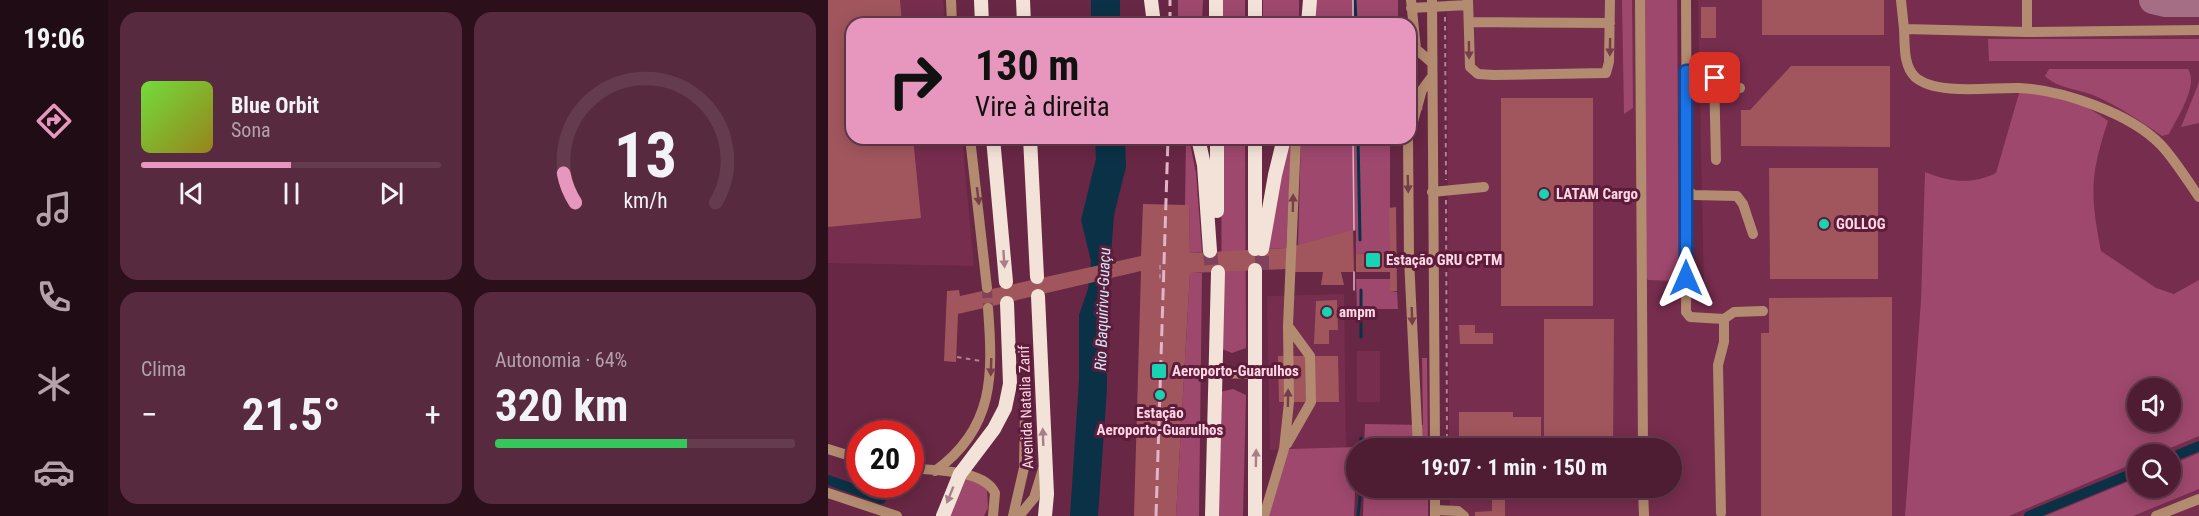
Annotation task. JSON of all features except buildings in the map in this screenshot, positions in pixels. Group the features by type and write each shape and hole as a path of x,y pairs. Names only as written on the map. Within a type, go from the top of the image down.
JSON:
{"main road":[{"path":"981,0 982,18"},
{"path":"1023,0 1024,18"},
{"path":"1151,0 1153,18"},
{"path":"1216,0 1216,18"},
{"path":"1255,0 1255,18"},
{"path":"1308,18 1310,0"},
{"path":"994,144 1006,282"},
{"path":"1030,144 1037,277"},
{"path":"1199,144 1214,251 1217,144"},
{"path":"1255,144 1259,249 1283,144"},
{"path":"1255,516 1257,324 1262,301 1259,270"},
{"path":"1212,516 1215,272"},
{"name":"Avenida Natalia Zarif","path":"1038,296 1046,516"},
{"name":"Avenida Natalia Zarif","path":"943,516 960,474 994,429 1005,408 1010,384 1007,303"}],"street":[{"path":"951,0 952,18"},
{"path":"1411,4 1432,3 1445,6 1468,2 1472,71 1494,75 1587,75 1608,71 1610,0"},
{"path":"1640,0 1643,438"},
{"path":"1686,0 1686,312 1690,317 1696,319 1725,319 1734,312 1763,311"},
{"path":"1901,0 1908,67 1916,78 1928,84 1947,88 2039,90 2098,106 2139,129 2161,145 2199,197"},
{"path":"2027,0 2027,32"},
{"path":"1432,3 1435,438"},
{"path":"1469,22 1610,22"},
{"path":"1904,29 2027,32 2199,30"},
{"path":"1416,49 1431,62"},
{"path":"1686,71 1714,72 1716,160"},
{"path":"1416,111 1422,90 1431,78"},
{"path":"1715,89 1740,88"},
{"path":"971,144 987,288"},
{"path":"1264,516 1284,449 1289,402 1288,326 1296,144"},
{"path":"1408,144 1418,438"},
{"path":"1432,192 1484,188"},
{"path":"1687,189 1693,195 1737,196 1743,204 1753,234"},
{"path":"935,471 948,460 974,427 984,406 992,364 988,309"},
{"path":"1721,513 1718,365 1724,342 1725,319"},
{"path":"1284,449 1311,402 1310,356 1288,326"},
{"path":"1413,340 1434,341"},
{"path":"1215,374 1256,374"},
{"path":"1013,516 1024,468 1025,411"},
{"path":"828,449 846,455"},
{"path":"1019,516 1034,498 1044,464"},
{"path":"924,470 980,477 992,486 996,501 993,516"},
{"path":"828,493 897,516"},
{"path":"1643,498 1644,516"},
{"path":"2156,516 2199,499"},
{"path":"1435,513 1458,511 1464,516"}],"path":[{"path":"1445,6 1447,438"},
{"path":"1160,265 1160,282"},
{"path":"957,357 992,364"}],"shaded area":[{"path":"828,0 943,0 944,18 846,18 846,144 963,144 974,266 828,263"},
{"path":"1178,0 1203,0 1202,18 1178,18"},
{"path":"1220,0 1245,0 1245,18 1220,18"},
{"path":"1263,0 1299,0 1299,18 1263,18"},
{"path":"1314,0 1398,0 1398,18 1315,18"},
{"path":"1447,0 1678,0 1679,296 1704,296 1698,0 2199,0 2199,516 1450,516 1450,498 1682,498 1682,438 1449,438"},
{"path":"1622,0 1632,0 1633,108 1624,114"},
{"path":"1643,0 1677,0 1679,298 1675,298 1675,281 1648,280 1643,275"},
{"path":"1988,39 2199,39 2199,61 1989,61"},
{"path":"2049,69 2188,69 2191,84 2186,102 2169,134 2162,136 2102,99 2061,86 2050,80 2045,76"},
{"path":"2199,81 2199,123 2181,127 2198,85"},
{"path":"1416,89 1423,109 1416,117"},
{"path":"2020,90 2055,96 2077,103 2108,121 2098,157 2094,186 2095,215 2101,251 2156,288 2174,294 2199,280 2199,436 2180,444 2127,444 2127,466 2009,516 1905,516 1921,301 1925,172 1961,181 1987,177 1996,173"},
{"path":"1186,144 1190,144 1196,173 1202,252 1190,253 1189,205 1185,205"},
{"path":"1221,144 1245,144 1246,348 1232,353 1222,349"},
{"path":"1288,144 1292,144 1286,248 1267,249"},
{"path":"1301,144 1390,144 1390,252 1356,254 1356,230 1298,245"},
{"path":"1190,273 1202,273 1199,516 1176,516"},
{"path":"1356,279 1390,279 1390,292 1397,292 1398,309 1357,309"},
{"path":"1344,294 1346,448 1270,450 1267,296"},
{"path":"1357,351 1380,351 1380,402 1357,402"},
{"path":"1422,358 1427,358 1428,438 1364,438 1365,424 1423,425"},
{"path":"1233,389 1246,395 1243,516 1217,516 1220,392"},
{"path":"1346,447 1346,498 1355,498 1354,516 1269,516 1289,449"},
{"path":"2199,453 2199,489 2181,496 2181,461"},
{"path":"966,479 974,479 987,489 988,508 984,516 948,516 962,482"},
{"path":"2127,482 2127,498 2177,498 2133,516 2045,516"},
{"path":"1364,498 1428,498 1428,516 1363,516"}],"water":[{"path":"1091,0 1120,0 1120,18 1091,18"},
{"name":"Rio Baquirivu-Guaçu","path":"1095,144 1125,144 1126,167 1114,215 1107,308 1107,389 1098,516 1070,516 1079,380 1079,315 1088,289 1091,261 1081,220 1096,159"}],"waterway":[{"path":"1355,0 1356,18"},
{"path":"1358,144 1360,240"},
{"path":"1361,290 1361,337"},
{"path":"2181,453 2199,446"},
{"path":"2029,516 2127,476"},
{"path":"828,480 881,499"},
{"path":"1358,516 1360,498"}],"taxiway":[{"path":"2153,0 2166,3 2199,3"}],"tunnel":[{"path":"1262,249 1262,270"},
{"path":"1210,251 1212,272"},
{"path":"987,288 988,308"}],"tram line":[{"path":"1353,0 1353,18"},
{"path":"1353,144 1354,230"},
{"path":"1354,272 1354,290"}],"railway":[{"path":"1170,0 1170,18"},
{"path":"1156,516 1168,144"}],"place":[{"name":"LATAM Cargo","path":"1544,194"},
{"name":"GOLLOG","path":"1824,224"},
{"name":"Estação GRU CPTM","path":"1373,260"},
{"name":"ampm","path":"1327,312"},
{"name":"Aeroporto-Guarulhos","path":"1159,371"},
{"name":"Estação Aeroporto-Guarulhos","path":"1160,395"}],"route":[{"path":"1686,278 1686,71 1709,70 1714,72 1715,78"}]}
